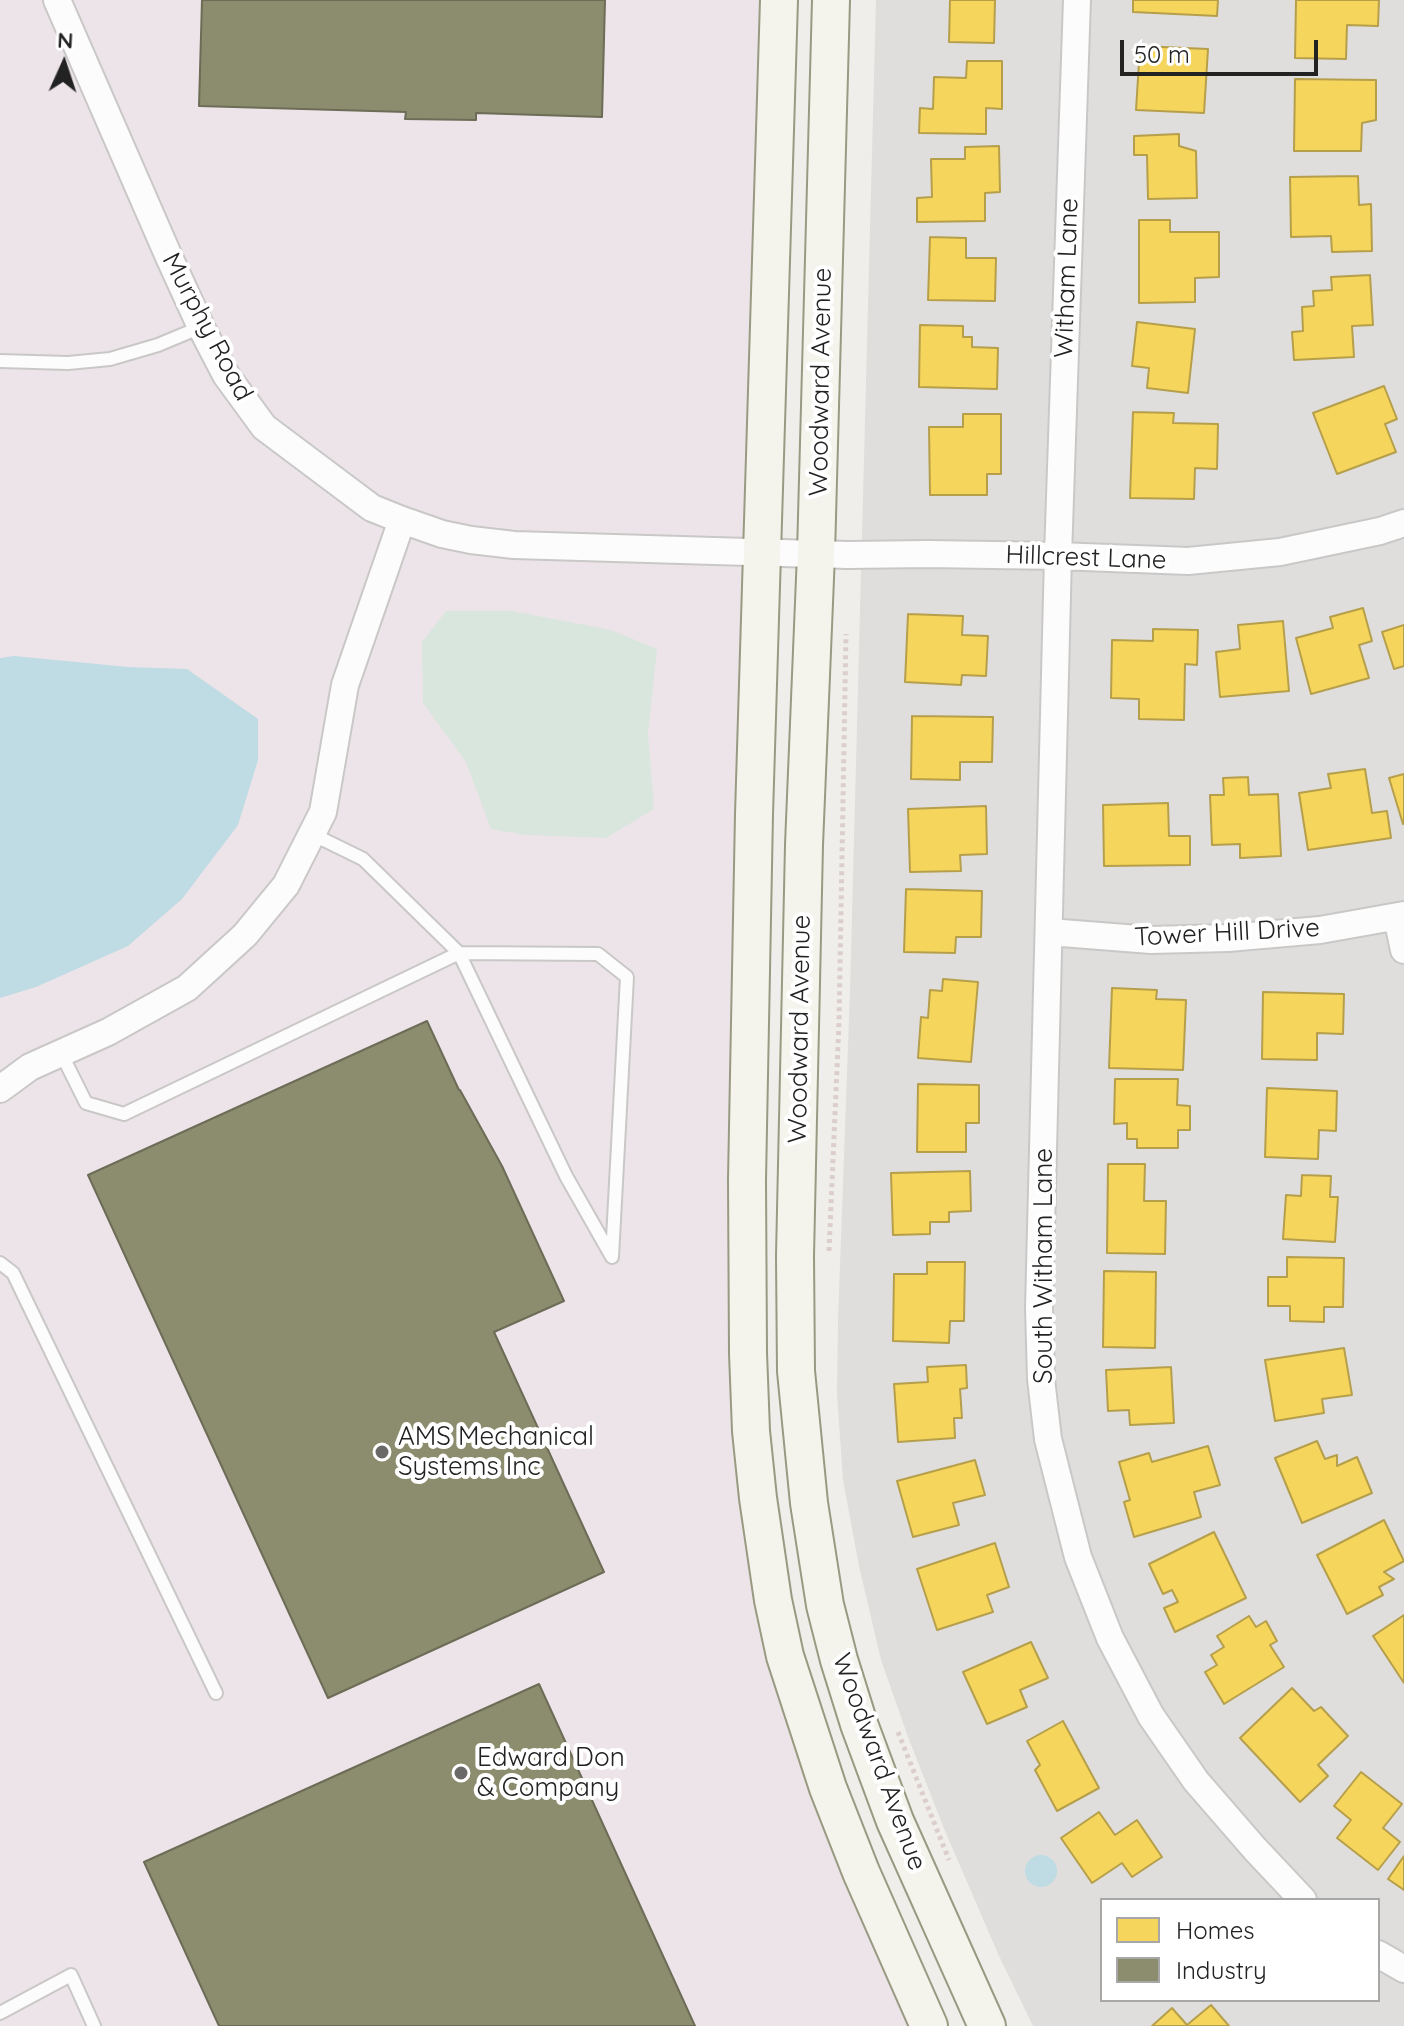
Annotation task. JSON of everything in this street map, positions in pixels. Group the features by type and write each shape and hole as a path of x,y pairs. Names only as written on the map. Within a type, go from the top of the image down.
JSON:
{"street":[{"name":"Murphy Road","path":"57,0 201,327 226,375 264,427 372,508 442,534 514,545 764,553"},
{"name":"Woodward Avenue","path":"779,0 754,814 747,1180 751,1431 773,1600 785,1656 828,1788 861,1872 929,2026"},
{"name":"Woodward Avenue","path":"831,0 816,554 804,845 795,1256 796,1371 809,1503 825,1605 859,1724 895,1821 987,2026"},
{"name":"Witham Lane","path":"1058,556 1077,0"},
{"path":"0,1089 30,1067 108,1032 187,988 245,935 286,885 323,812 345,685 402,520"},
{"name":"Hillcrest Lane","path":"764,553 1058,556 1188,561 1280,552 1404,523"},
{"name":"South Witham Lane","path":"1058,556 1039,1308 1041,1379 1048,1439 1078,1557 1110,1638 1151,1716 1196,1781 1301,1898"},
{"path":"1400,916 1404,950"},
{"name":"Tower Hill Drive","path":"1049,932 1151,940 1203,939 1320,930 1400,916"},
{"path":"1380,1955 1404,1969"}],"lane":[{"path":"0,361 68,363 110,359 158,345 201,327"},
{"path":"61,1053 86,1103 124,1114 459,953 598,954 627,977 612,1257 566,1176 459,953 363,859 312,834"},
{"path":"0,1263 13,1273 216,1693"},
{"path":"0,2013 71,1975 94,2026"}],"path":[{"path":"829,1260 839,1023 847,633"},
{"path":"893,1718 954,1871"}],"shaded area":[{"path":"0,0 766,0 746,623 729,1321 733,1443 745,1549 784,1713 811,1790 915,2026 0,2026"},
{"path":"876,0 1404,0 1404,2026 1033,2026 945,1831 881,1660 843,1480 837,1394 850,991"},
{"path":"446,611 512,611 611,630 657,649 648,734 654,809 606,838 526,835 491,829 466,762 423,703 422,642"}],"water":[{"path":"14,656 128,667 187,669 258,719 258,760 238,825 182,899 128,946 36,987 0,998 0,658"},
{"path":"1041,1855 1053,1859 1057,1871 1053,1883 1041,1887 1029,1883 1025,1871 1029,1859"}],"building: Homes":[{"path":"950,0 995,0 994,43 949,42"},
{"path":"1133,0 1218,0 1217,16 1133,12"},
{"path":"1296,0 1379,0 1378,26 1347,25 1346,59 1295,58"},
{"path":"1140,46 1208,49 1204,113 1136,110"},
{"path":"967,61 1002,61 1002,109 986,108 986,134 919,133 920,108 933,109 934,77 966,78"},
{"path":"1295,79 1376,80 1376,120 1362,123 1361,151 1294,151"},
{"path":"1179,134 1179,146 1196,151 1197,198 1148,199 1147,155 1134,155 1134,136"},
{"path":"999,146 1000,192 985,193 985,221 917,222 917,198 932,197 931,159 965,159 965,147"},
{"path":"1358,176 1359,205 1371,204 1372,251 1332,252 1331,236 1291,237 1290,177"},
{"path":"1139,220 1170,220 1170,232 1219,232 1219,277 1195,278 1195,302 1139,303"},
{"path":"930,237 966,238 966,258 996,258 995,301 928,300"},
{"path":"1370,275 1373,325 1352,326 1354,357 1294,360 1292,332 1303,331 1302,307 1314,306 1313,291 1332,290 1331,277"},
{"path":"1137,322 1195,329 1188,393 1147,388 1149,368 1132,366"},
{"path":"920,325 963,326 963,337 972,337 972,347 998,348 997,389 919,387"},
{"path":"1384,386 1397,419 1385,424 1396,452 1337,474 1313,413"},
{"path":"1133,412 1174,413 1173,423 1218,424 1217,469 1195,468 1194,499 1130,498"},
{"path":"963,414 1001,414 1001,474 987,474 987,495 930,495 929,427 963,427"},
{"path":"1363,608 1372,641 1359,645 1369,678 1311,694 1296,638 1333,628 1330,617"},
{"path":"908,614 963,616 962,635 988,636 986,676 962,675 961,685 905,682"},
{"path":"1283,621 1289,691 1220,697 1216,652 1240,649 1238,625"},
{"path":"1404,625 1404,666 1394,669 1382,632"},
{"path":"1153,629 1198,630 1197,665 1185,664 1184,720 1139,719 1139,699 1111,698 1112,640 1153,641"},
{"path":"912,716 993,717 992,762 960,762 960,780 911,779"},
{"path":"1365,769 1372,813 1387,811 1391,838 1308,850 1299,793 1331,788 1328,774"},
{"path":"1404,774 1404,823 1403,824 1389,778"},
{"path":"1248,777 1249,795 1278,794 1281,856 1240,858 1240,844 1212,845 1210,795 1224,795 1223,778"},
{"path":"1168,803 1169,836 1190,836 1190,865 1104,866 1103,805"},
{"path":"986,806 987,854 960,855 961,871 910,872 908,809"},
{"path":"906,889 982,891 981,937 956,937 955,953 904,952"},
{"path":"943,979 978,982 971,1062 918,1058 921,1017 928,1018 930,990 942,991"},
{"path":"1112,988 1157,990 1156,999 1186,1000 1183,1070 1109,1068"},
{"path":"1263,992 1344,994 1343,1034 1317,1033 1317,1060 1262,1059"},
{"path":"1115,1079 1178,1079 1177,1105 1190,1106 1190,1130 1178,1130 1178,1148 1137,1148 1137,1139 1127,1139 1127,1123 1114,1124"},
{"path":"918,1084 979,1085 979,1123 966,1123 966,1152 917,1152"},
{"path":"1267,1088 1337,1091 1336,1131 1319,1130 1318,1159 1265,1157"},
{"path":"1108,1164 1145,1164 1144,1201 1166,1201 1165,1254 1107,1253"},
{"path":"970,1171 971,1211 949,1212 949,1222 930,1222 930,1234 893,1235 891,1173"},
{"path":"1302,1175 1331,1176 1330,1197 1338,1197 1335,1242 1283,1239 1286,1195 1301,1196"},
{"path":"1287,1257 1344,1258 1343,1307 1324,1307 1324,1322 1290,1321 1290,1306 1268,1306 1268,1277 1287,1277"},
{"path":"927,1262 965,1262 964,1321 950,1321 949,1343 893,1341 894,1274 927,1274"},
{"path":"1104,1271 1156,1272 1155,1348 1103,1347"},
{"path":"1344,1348 1352,1395 1322,1399 1324,1413 1275,1421 1265,1360"},
{"path":"966,1365 967,1388 960,1389 962,1418 954,1418 955,1438 898,1442 894,1384 928,1382 927,1367"},
{"path":"1171,1367 1174,1423 1130,1425 1129,1410 1108,1411 1106,1370"},
{"path":"1317,1441 1325,1459 1337,1455 1337,1466 1357,1457 1372,1493 1302,1523 1275,1458"},
{"path":"1208,1446 1220,1485 1194,1492 1201,1517 1134,1537 1124,1502 1130,1500 1119,1462 1149,1453 1152,1462"},
{"path":"975,1460 985,1495 953,1503 959,1525 913,1537 897,1481"},
{"path":"1384,1520 1404,1561 1384,1572 1394,1579 1379,1587 1383,1595 1347,1614 1317,1555"},
{"path":"1214,1532 1246,1598 1175,1632 1164,1608 1178,1602 1172,1590 1163,1594 1149,1564"},
{"path":"995,1543 1009,1587 987,1595 993,1612 937,1630 917,1569"},
{"path":"1404,1615 1404,1683 1373,1636"},
{"path":"1249,1616 1256,1627 1266,1621 1277,1641 1270,1645 1284,1667 1224,1704 1205,1672 1217,1665 1211,1655 1224,1647 1217,1636"},
{"path":"1031,1642 1048,1678 1020,1690 1027,1707 987,1724 963,1672"},
{"path":"1292,1688 1314,1711 1321,1707 1348,1736 1318,1765 1328,1776 1300,1802 1240,1738"},
{"path":"1063,1721 1099,1788 1057,1811 1035,1770 1040,1765 1027,1741"},
{"path":"1361,1772 1402,1804 1383,1828 1400,1842 1378,1870 1337,1838 1351,1820 1334,1806"},
{"path":"1099,1812 1115,1835 1137,1820 1162,1857 1132,1877 1122,1863 1092,1883 1061,1838"},
{"path":"1404,1856 1404,1890 1388,1879"},
{"path":"1211,2005 1229,2026 1152,2026 1172,2008 1187,2025"}],"building: Industry":[{"path":"202,0 605,0 602,117 476,113 476,120 405,119 406,112 199,106"},
{"name":"AMS Mechanical Systems Inc","path":"427,1021 459,1090 502,1166 564,1301 494,1332 604,1572 328,1698 88,1175"},
{"name":"Edward Don & Company","path":"539,1684 695,2026 219,2026 144,1862"}],"place":[{"name":"AMS Mechanical Systems Inc","path":"382,1452"},
{"name":"Edward Don & Company","path":"461,1773"}]}
